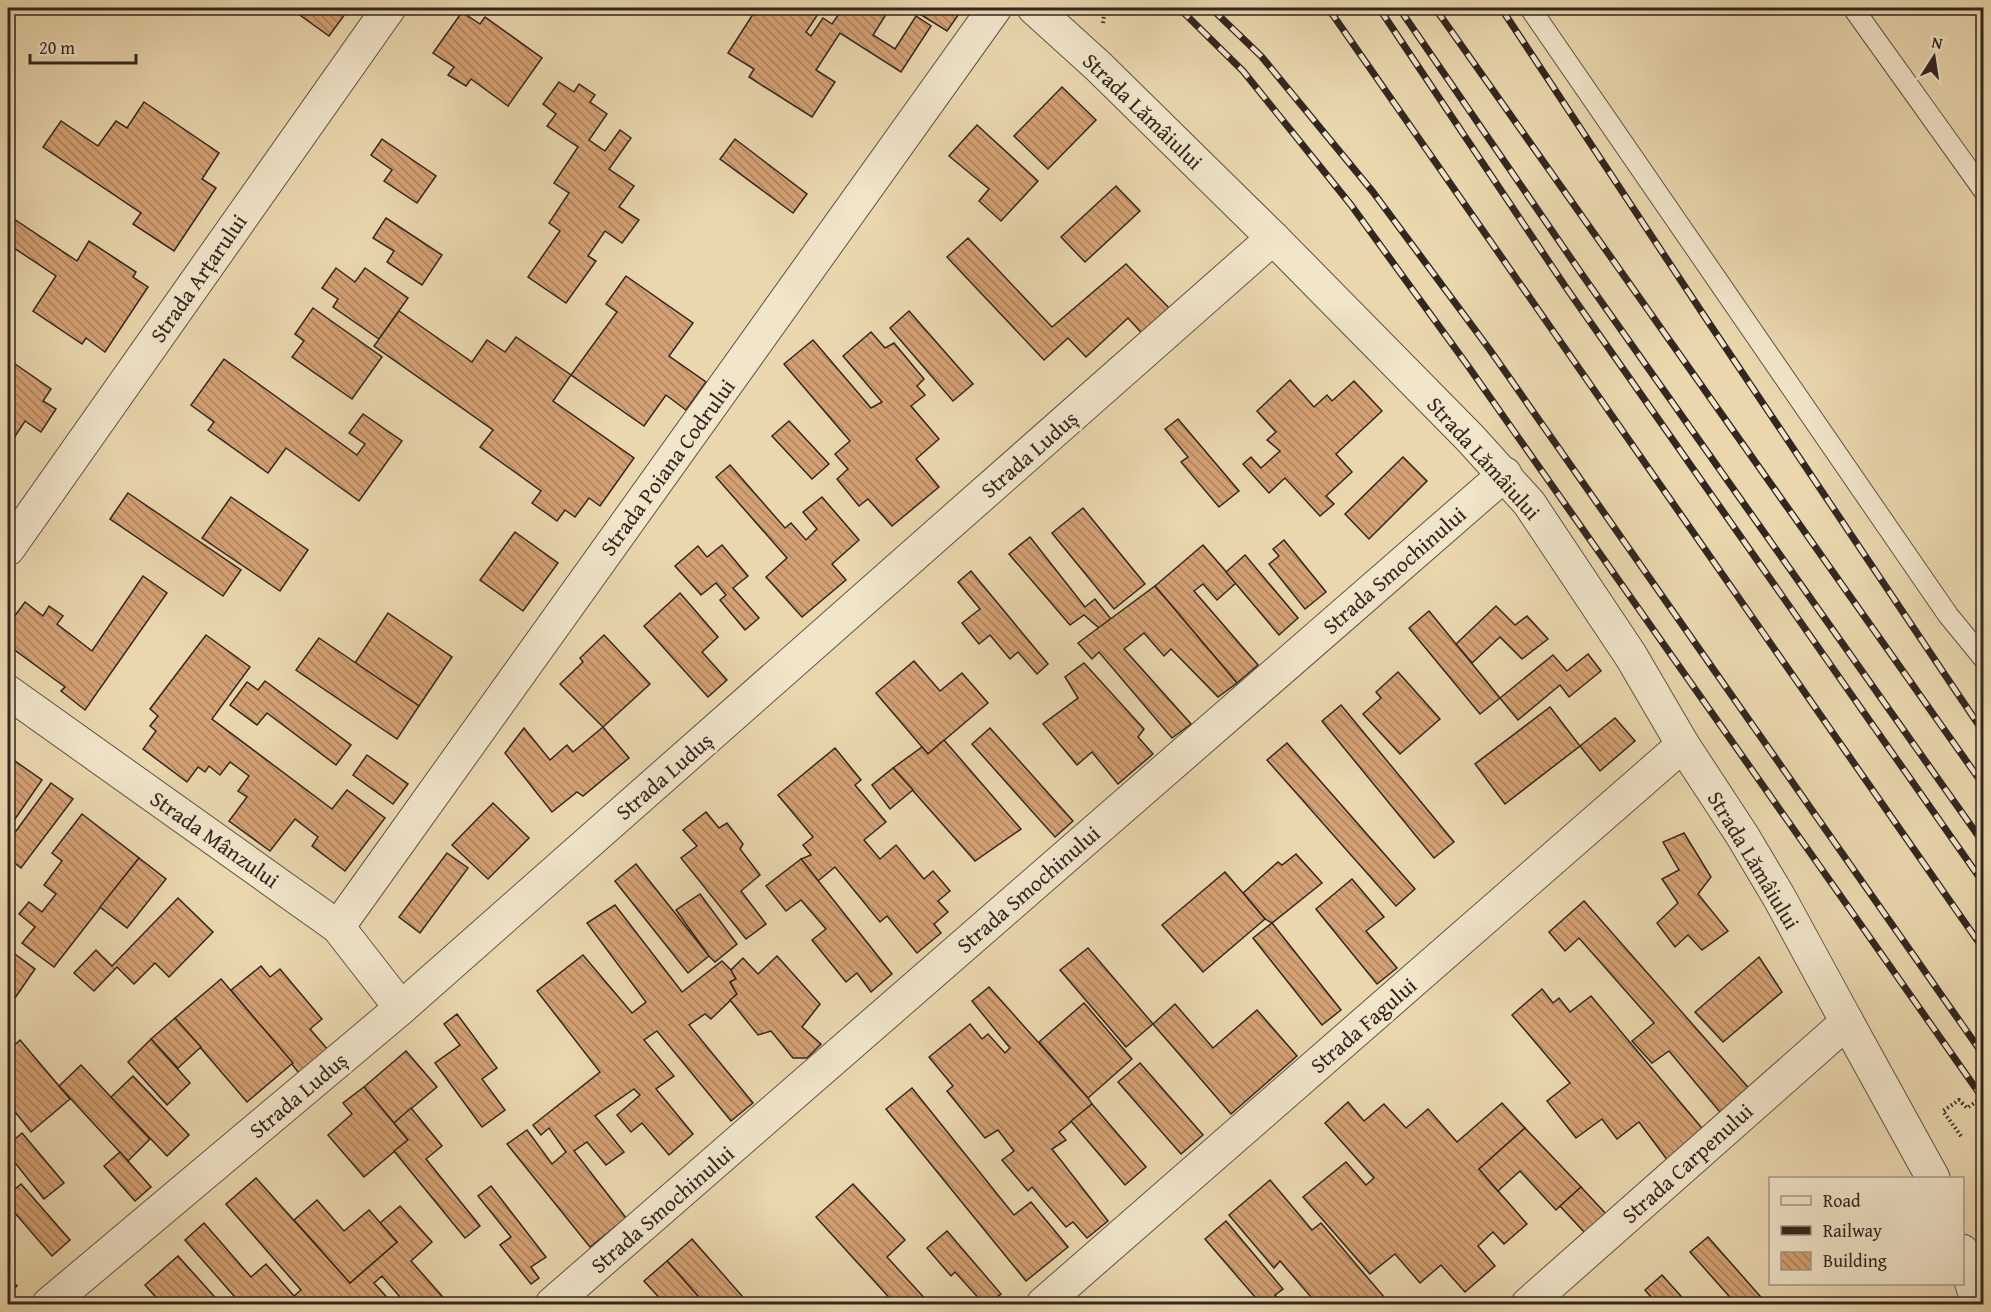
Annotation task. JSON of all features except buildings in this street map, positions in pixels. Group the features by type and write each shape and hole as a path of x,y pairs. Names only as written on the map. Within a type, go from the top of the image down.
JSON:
{"street":[{"name":"Strada Arțarului","path":"8,549 389,8"},
{"name":"Strada Poiana Codrului","path":"338,927 995,8"},
{"name":"Strada Lămâiului","path":"1034,8 1092,60 1273,238 1504,474 1529,503 1631,656 1683,745 1742,835 1779,897 1932,1177"},
{"name":"Strada Luduș","path":"49,1305 401,1008 1273,238"},
{"name":"Strada Smochinului","path":"552,1305 1504,474"},
{"name":"Strada Mânzului","path":"8,692 338,927 401,1008"},
{"name":"Strada Fagului","path":"1043,1305 1683,745"},
{"name":"Strada Carpenului","path":"1528,1305 1847,1022"},
{"path":"1964,1258 1978,1305"}],"lane":[{"path":"1530,8 1948,615 1983,659"},
{"path":"1854,8 1983,191"}],"path":[{"path":"1961,1136 1943,1111 1959,1100 1966,1108 1983,1096"}],"railway":[{"path":"1179,8 1243,71 1351,205 1468,366 1984,1100"},
{"path":"1211,8 1261,56 1373,192 1490,350 1984,1056"},
{"path":"1328,8 1984,950"},
{"path":"1379,8 1565,286 1984,884"},
{"path":"1399,8 1581,273 1984,844"},
{"path":"1435,8 1984,786"},
{"path":"1501,8 1984,733"}]}
